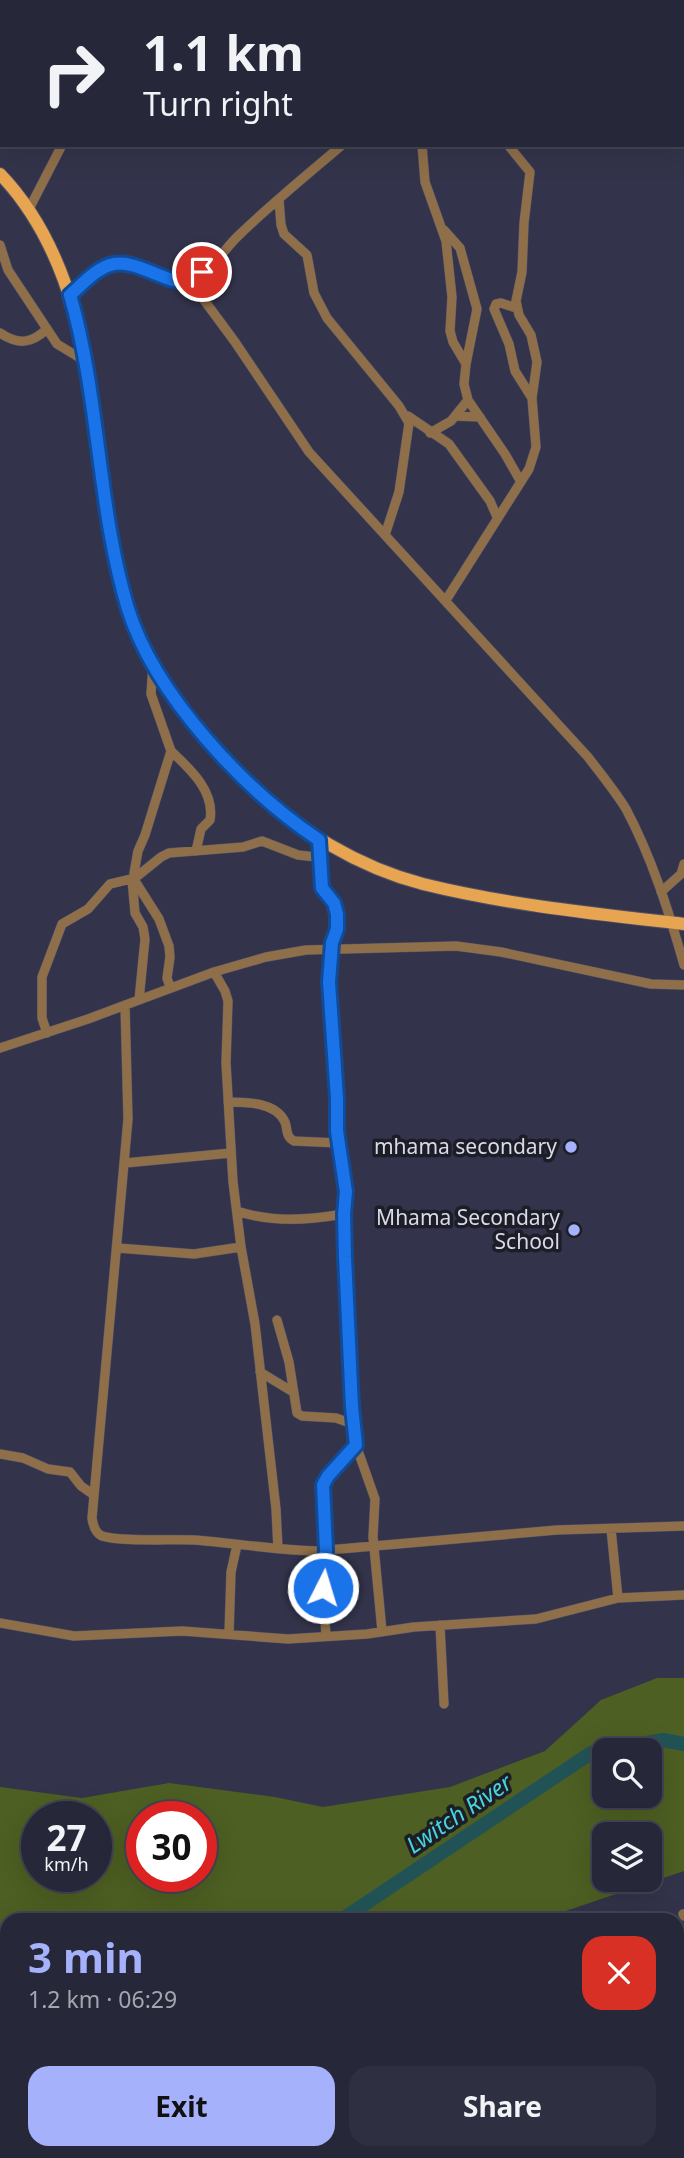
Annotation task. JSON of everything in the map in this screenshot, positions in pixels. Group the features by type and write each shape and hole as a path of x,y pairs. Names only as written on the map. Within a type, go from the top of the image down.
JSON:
{"main road":[{"path":"0,174 10,184 43,234 70,295 85,361 104,493 129,611 153,663 185,712 220,755 276,809 319,840 367,864 422,883 519,902 678,923"}],"street":[{"path":"28,211 61,147"},
{"path":"70,295 96,273 115,264 190,281 214,263 236,238 340,147"},
{"path":"422,147 425,182 433,208 444,230 460,248 477,309 464,384 468,400 520,482"},
{"path":"446,600 529,468 536,447 532,398 536,349 516,308 530,172 510,147"},
{"path":"279,200 284,234 307,256 314,293 327,318 406,415 444,440 456,452 490,501 497,517"},
{"path":"444,230 452,297 450,331 466,364"},
{"path":"0,245 8,270 47,329 62,349 85,361"},
{"path":"190,281 309,452 588,757 612,788 638,834 661,892 678,923 684,965"},
{"path":"516,308 501,303 496,304 494,309 509,344 515,371 532,398"},
{"path":"0,333 15,342 24,342 37,339 47,329"},
{"path":"430,433 455,416 468,400"},
{"path":"385,535 399,492 410,427 406,415"},
{"path":"455,416 480,417"},
{"path":"153,663 151,694 170,751 197,777 209,800 210,820 201,829 196,851"},
{"path":"139,1000 145,939 143,927 135,913 134,865 170,751"},
{"path":"319,840 322,888 334,903 337,914 329,982 338,1143 345,1186 353,1424 356,1445 375,1499 373,1545 382,1631"},
{"path":"47,1033 42,1018 43,977 58,931 66,919 88,909 104,888 133,878 165,854 243,847 262,841 298,855 316,858 320,863"},
{"path":"661,892 681,874 684,864"},
{"path":"133,878 159,919 169,946 167,978 170,988"},
{"path":"0,1048 214,972 285,953 331,949 456,946 501,952 651,984 684,985"},
{"path":"214,972 228,1001 226,1063 231,1153 241,1247 255,1324 278,1549"},
{"path":"125,1005 129,1087 125,1163 94,1495 93,1526 103,1536 326,1550 557,1530 684,1526"},
{"path":"228,1102 259,1104 272,1110 282,1118 288,1137 294,1141 338,1143"},
{"path":"125,1163 231,1153"},
{"path":"237,1211 282,1219 344,1214"},
{"path":"118,1248 194,1254 241,1247"},
{"path":"277,1320 289,1362 296,1409 300,1415 330,1417 353,1424"},
{"path":"260,1372 293,1392"},
{"path":"326,1636 323,1485 356,1445"},
{"path":"0,1454 23,1458 48,1469 70,1472 80,1486 94,1495"},
{"path":"611,1529 618,1598"},
{"path":"229,1634 231,1572 237,1545"},
{"path":"0,1623 74,1636 156,1631 229,1634 268,1639 536,1619 618,1598 684,1595"},
{"path":"440,1625 444,1704"}],"green space":[{"path":"657,1678 684,1678 684,1871 662,1878 662,1822 592,1822 592,1892 622,1892 560,1913 0,1913 0,1787 82,1798 169,1783 275,1797 323,1807 450,1787 545,1751 601,1700"}],"waterway":[{"name":"Lwitch River","path":"662,1740 684,1744"},
{"name":"Lwitch River","path":"351,1913 592,1753"}],"place":[{"name":"mhama secondary","path":"571,1147"},
{"name":"Mhama Secondary School","path":"574,1230"}],"route":[{"path":"202,272 190,281 178,280 145,269 115,264 96,273 70,295 87,370 114,548 129,611 161,677 220,755 276,809 319,840 322,888 337,908 338,922 332,943 329,982 337,1131 346,1192 345,1257 356,1445 323,1485 326,1550 323,1588"}]}
